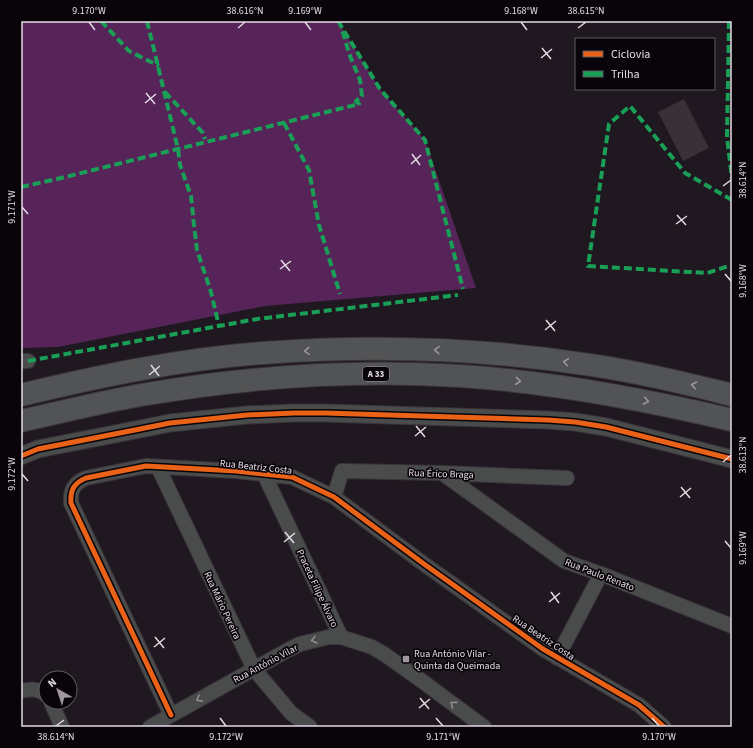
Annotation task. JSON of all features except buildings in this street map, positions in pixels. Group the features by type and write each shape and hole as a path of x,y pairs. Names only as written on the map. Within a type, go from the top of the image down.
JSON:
{"highway":[{"path":"21,395 110,375 207,359 261,353 315,350 415,349 525,356 583,364 648,375 732,395"},
{"name":"A 33","path":"21,421 139,395 192,387 246,380 351,374 452,376 540,383 609,394 732,420"},
{"path":"21,433 89,416 153,403 204,396 258,390 352,383 496,379"}],"street":[{"path":"21,456 38,449 170,424 247,415 325,413 575,422 619,430 732,459"},
{"name":"Rua Beatriz Costa","path":"171,715 71,503 70,495 78,481 86,478 146,466 236,471 292,477 334,497 524,636 557,658 639,705 664,727"},
{"name":"Rua Mário Pereira","path":"158,467 254,669 290,713 310,727"},
{"name":"Rua Érico Braga","path":"334,497 342,471 567,478"},
{"name":"Rua Paulo Renato","path":"442,473 564,561 601,574 732,626"},
{"name":"Praceta Filipe Álvaro","path":"264,474 341,637"},
{"path":"557,658 601,574"},
{"name":"Rua António Vilar","path":"150,727 288,650 300,644 329,637 341,637 372,647 384,654 484,727"},
{"path":"21,691 30,689 38,690"},
{"path":"55,710 62,727"}],"shaded area":[{"path":"21,21 338,21 380,89 425,140 476,288 265,306 58,347 21,348"}],"marked path":[{"path":"101,21 129,51 159,66"},
{"path":"147,21 178,149 180,165 191,196 197,250 211,292 219,326"},
{"path":"338,21 380,89 425,140 463,289"},
{"path":"729,21 727,137 732,179"},
{"path":"21,187 359,104 356,101 362,96 360,80 350,56 341,26"},
{"path":"165,92 203,133 205,139"},
{"path":"732,200 685,173 630,106 609,124 588,266 707,273 732,265"},
{"path":"284,123 309,170 319,225 340,294"},
{"path":"28,361 257,319 458,295"}],"cycle path":[{"path":"21,456 38,449 170,423 247,415 325,413 575,422 606,427 732,459"},
{"path":"171,715 71,503 72,491 78,482 86,478 146,466 236,471 292,477 334,497 424,564 543,649 639,705 664,727"}],"place":[{"name":"Rua António Vilar - Quinta da Queimada","path":"406,659"}]}
